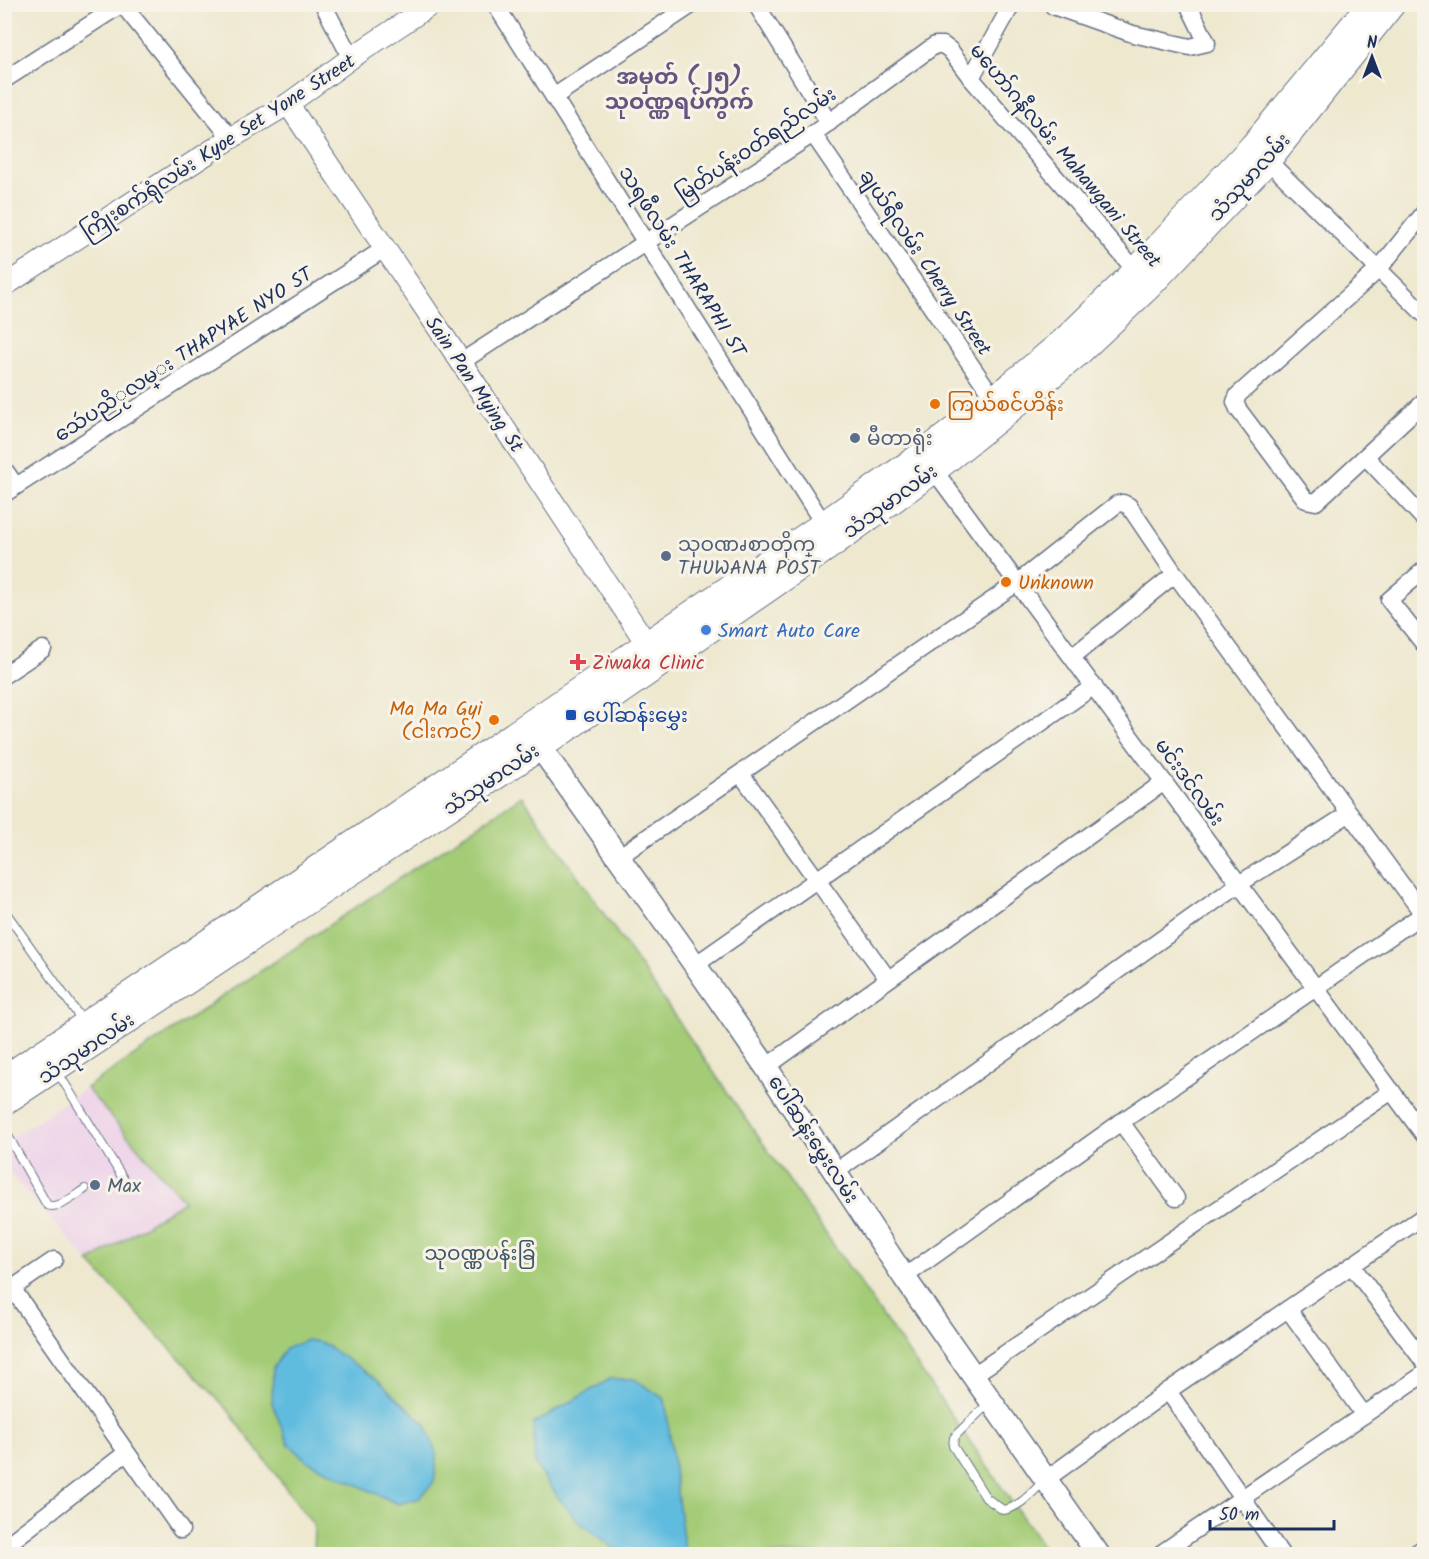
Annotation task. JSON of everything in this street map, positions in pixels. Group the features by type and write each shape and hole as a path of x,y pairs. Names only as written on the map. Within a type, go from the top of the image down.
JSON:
{"main road":[{"name":"သံသုမာလမ်း","path":"1260,153 1370,4"},
{"name":"သံသုမာလမ်း","path":"4,1102 829,533 928,462 999,407 1064,341 1143,279 1260,153 1392,4"},
{"name":"သံသုမာလမ်း","path":"4,1079 533,737"},
{"name":"ပေါ်ဆန်းမွှေးလမ်း","path":"533,737 620,856 766,1067 904,1277 1098,1554"}],"street":[{"path":"322,4 351,58"},
{"name":"ကြိုးစက်ရုံလမ်း Kyoe Set Yone Street","path":"4,286 231,138 288,104 351,58 432,4"},
{"name":"သရဖီလမ်း THARAPHI ST","path":"495,4 829,533"},
{"path":"555,96 693,4"},
{"path":"756,4 829,123"},
{"path":"1053,6 1133,34 1190,46 1207,43 1188,4"},
{"path":"4,80 122,5 231,138"},
{"path":"971,78 1009,5"},
{"name":"မြတ်ပန်းဝတ်ရည်လမ်း","path":"461,362 813,134 935,45 943,45 950,50"},
{"name":"မဟော်ဂနီလမ်း Mahawgani Street","path":"950,50 971,78 1143,279"},
{"name":"Sain Pan Mying St","path":"288,104 653,655"},
{"name":"ချယ်ရီလမ်း Cherry Street","path":"813,134 999,407"},
{"path":"1260,153 1425,314"},
{"path":"1425,213 1378,270 1238,395 1235,402 1306,500 1316,502 1425,402"},
{"name":"သေဴပညိႂလမ္း THAPYAE NYO ST","path":"10,490 384,249"},
{"path":"1366,457 1425,519"},
{"name":"မင်းဒင်လမ်း","path":"928,462 1425,1135"},
{"path":"4,469 10,490"},
{"path":"620,856 1017,583 1117,504 1123,503 1129,506 1175,574 1424,914 1121,1122 904,1277"},
{"path":"1425,570 1389,600 1425,644"},
{"path":"1072,657 1175,574"},
{"path":"4,675 43,649"},
{"path":"695,965 1094,686"},
{"path":"741,774 888,979"},
{"path":"766,1067 1164,782"},
{"path":"835,1172 1239,884 1350,813"},
{"path":"972,1376 1392,1091"},
{"path":"1121,1122 1176,1198"},
{"path":"1045,1480 1168,1391 1425,1216"},
{"path":"54,1260 8,1291 181,1530"},
{"path":"1352,1266 1425,1362"},
{"path":"1288,1309 1364,1414"},
{"path":"1160,1554 1425,1374"},
{"path":"1168,1391 1281,1554"},
{"path":"4,1547 126,1453"},
{"path":"1414,1554 1425,1548"}],"lane":[{"path":"4,910 85,1025"},
{"path":"56,1068 124,1180"},
{"path":"4,1129 46,1205 56,1207 85,1189"},
{"path":"990,1402 958,1433 954,1438 953,1446 986,1498 1003,1510 1008,1509 1020,1503 1045,1480"}],"shaded area":[{"name":"Max","path":"86,1088 184,1201 89,1262 5,1168 4,1143"}],"green space":[{"name":"သုဝဏ္ဏပန်းခြံ","path":"522,796 1048,1554 313,1554 314,1526 228,1410 89,1262 184,1201 86,1088"}],"water":[{"path":"307,1340 321,1342 378,1380 426,1425 437,1456 434,1482 420,1498 398,1504 307,1461 288,1443 272,1403 273,1368 285,1349"},
{"path":"610,1379 634,1379 665,1399 685,1554 625,1554 617,1550 579,1522 535,1464 533,1424"}],"place":[{"name":"ကြယ်စင်ဟိန်း","path":"935,404"},
{"name":"မီတာရုံး","path":"855,438"},
{"name":"သုဝဏၧစာတိုက္ THUWANA POST","path":"666,556"},
{"name":"Unknown","path":"1006,582"},
{"name":"Smart Auto Care","path":"706,630"},
{"name":"Ziwaka Clinic","path":"578,662"},
{"name":"ပေါ်ဆန်းမွှေး","path":"571,715"},
{"name":"Ma Ma Gyi (ငါးကင်)","path":"494,720"},
{"name":"Max","path":"95,1185"}],"district":[{"name":"အမှတ် (၂၅) သုဝဏ္ဏရပ်ကွက်","path":"679,88"}]}
